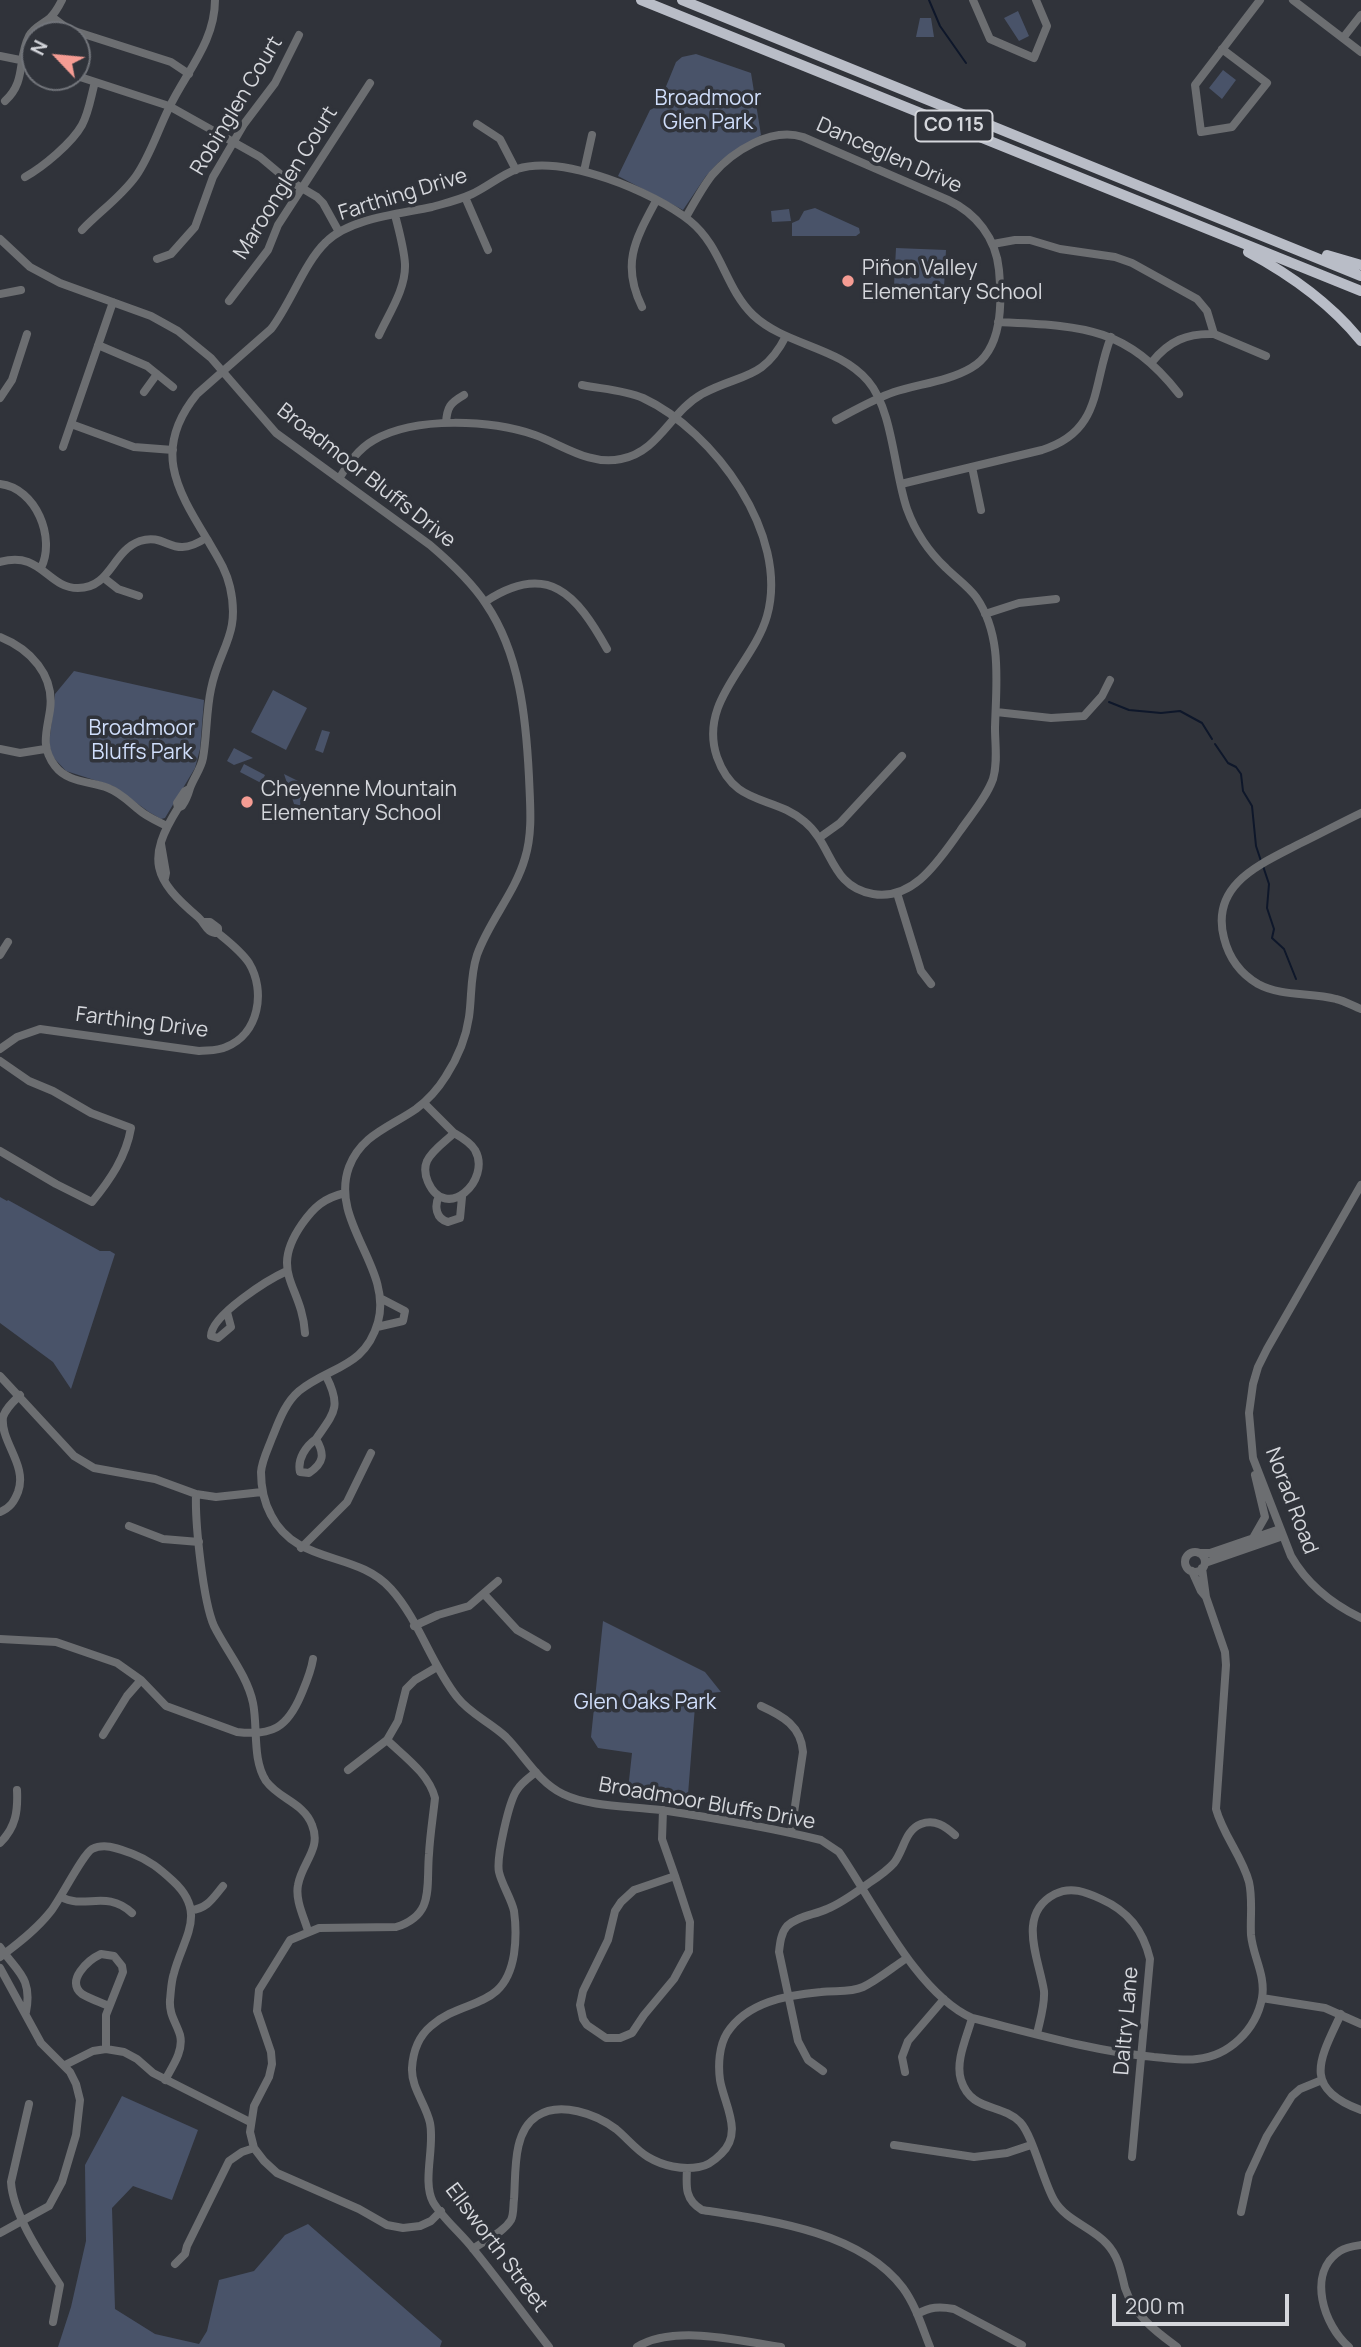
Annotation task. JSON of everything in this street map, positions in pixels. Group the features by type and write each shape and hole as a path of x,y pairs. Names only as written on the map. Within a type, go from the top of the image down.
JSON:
{"highway":[{"name":"CO 115","path":"641,0 1361,291"},
{"name":"CO 115","path":"682,0 1361,276"},
{"path":"1202,212 1300,247 1361,265"},
{"path":"1189,222 1281,271 1339,318 1361,341"}],"street":[{"path":"47,21 62,0"},
{"path":"82,230 135,178 169,106 211,34 215,0"},
{"path":"973,0 990,39 1034,58 1047,26 1036,0"},
{"path":"1223,49 1267,83 1232,127 1201,132 1195,85 1260,0"},
{"path":"1293,0 1361,52"},
{"path":"1343,38 1361,15"},
{"path":"52,17 68,29 171,62 189,74"},
{"name":"Robinglen Court","path":"157,259 171,254 195,226 213,177 255,108 275,83 299,35"},
{"path":"0,56 21,61"},
{"path":"5,101 16,89 21,69"},
{"path":"91,80 169,106 234,141 323,203 340,232"},
{"path":"25,177 36,171 77,131 85,117 96,82"},
{"name":"Maroonglen Court","path":"229,301 268,250 278,225 370,83"},
{"path":"477,124 500,139 516,170"},
{"name":"Danceglen Drive","path":"686,218 710,178 729,159 767,137 790,134 803,137 955,203 975,218 993,244 999,273 998,322 989,352 971,368 880,398 836,420"},
{"path":"584,171 592,135"},
{"name":"Farthing Drive","path":"0,1049 16,1037 40,1029 199,1051 224,1048 234,1043 254,1018 259,998 258,985 244,957 218,933 208,930 178,899 160,874 157,858 157,851 178,807 177,803 184,791 189,789 203,757 211,687 229,642 234,611 224,567 178,487 174,474 173,450 177,429 188,405 281,317 320,248 340,232 353,225 465,197 516,170 547,164 584,171 615,181 686,218 710,241 748,309 760,321 786,336 849,364 868,381 880,398 906,507 925,544 971,591 985,614 997,665 996,762 993,778 987,792 932,867 916,883 897,894"},
{"path":"465,197 488,250"},
{"path":"642,307 631,276 631,255 636,238 656,201"},
{"path":"379,335 404,276 405,258 395,215"},
{"name":"Broadmoor Bluffs Drive","path":"0,239 18,257 44,275 151,316 178,331 211,358 276,433 430,545 485,602 502,635 522,700 527,734 529,838 519,877 477,954 471,978 470,1012 463,1042 444,1080 424,1102 363,1143 349,1166 345,1193 349,1215 377,1284 380,1298 377,1326 362,1352 344,1367 303,1388 288,1405 263,1462 262,1492 268,1511 291,1541 301,1548 349,1563 380,1580 391,1590 462,1703 505,1736 556,1790 573,1798 663,1810 821,1840 839,1852 906,1958 923,1979 961,2013 972,2018 1122,2054 1197,2059 1224,2051 1235,2044 1254,2020 1262,1998 1261,1970 1251,1936 1252,1905 1249,1882 1224,1833 1216,1809 1226,1665 1225,1652 1206,1597 1204,1566"},
{"path":"993,244 1030,240 1059,249 1115,257 1132,263 1197,299 1207,311 1214,334"},
{"path":"0,294 21,290"},
{"path":"63,447 113,302"},
{"path":"998,322 1084,329 1111,337 1132,347 1152,362 1179,394"},
{"path":"0,398 12,380 27,334"},
{"path":"1152,362 1178,339 1195,334 1214,334 1266,356"},
{"path":"339,479 353,458 376,439 396,431 446,423 483,424 518,430 587,457 606,461 622,459 640,453 654,443 684,407 703,393 763,368 775,356 786,336"},
{"path":"901,484 1052,447 1074,432 1086,419 1094,403 1101,363 1111,337"},
{"path":"98,345 131,358 173,387"},
{"path":"144,392 157,374"},
{"path":"582,385 639,396 675,419 718,459 745,496 762,534 772,572 772,595 763,629 723,695 716,713 713,734 717,755 725,773 742,792 797,816 820,838 835,870 850,884 875,894 897,894 921,971 932,984"},
{"path":"446,423 451,402 464,395"},
{"path":"71,424 134,447 173,450"},
{"path":"972,467 981,510"},
{"path":"0,484 18,491 44,523 47,550 41,568"},
{"path":"0,562 18,559 41,568 60,583 71,587 88,587 104,578 123,551 140,541 157,540 181,548 190,547 206,538"},
{"path":"104,578 118,589 139,596"},
{"path":"485,602 501,591 515,586 541,585 558,590 586,613 607,649"},
{"path":"985,614 1019,603 1056,599"},
{"path":"0,637 27,652 38,663 46,677 51,701 44,738 45,750 57,770 64,775 116,792 147,816 167,827"},
{"path":"996,712 1051,718 1084,716 1102,696 1110,680"},
{"path":"0,749 20,754 45,750"},
{"path":"820,838 840,823 902,756"},
{"path":"1361,813 1262,863 1233,887 1222,916 1223,935 1228,951 1236,964 1257,984 1270,990 1337,999 1361,1009"},
{"path":"0,955 8,942"},
{"path":"0,1061 29,1081 53,1091 91,1113 131,1128 129,1140 111,1179 92,1202 0,1151"},
{"path":"424,1102 454,1133 474,1147 479,1159 477,1174 462,1197 460,1218 448,1222 439,1216 436,1207 439,1196"},
{"path":"454,1133 431,1155 425,1164 425,1175 430,1187 439,1196 453,1199 462,1197"},
{"name":"Norad Road","path":"1361,1185 1258,1367 1249,1413 1253,1458 1290,1556 1307,1578 1329,1598 1361,1618"},
{"path":"305,1333 304,1320 286,1271 286,1255 289,1245 312,1210 326,1198 345,1193"},
{"path":"228,1312 267,1280 286,1271"},
{"path":"377,1326 403,1321 405,1311 380,1298"},
{"path":"0,1376 66,1448 83,1462 107,1472 155,1479 196,1494 216,1497 262,1492"},
{"path":"316,1439 335,1412 334,1393 326,1376"},
{"path":"0,1512 9,1509 22,1478 2,1427 8,1408 20,1395"},
{"path":"301,1548 347,1502 370,1453"},
{"path":"1253,1458 1265,1517 1253,1538"},
{"path":"196,1494 208,1608 214,1626 253,1702 261,1770 266,1781 301,1808 313,1826 316,1840 298,1886 298,1900 308,1931"},
{"path":"130,1525 163,1539 200,1542"},
{"path":"1281,1533 1192,1571 1187,1568 1186,1560 1189,1554 1210,1553 1253,1538 1281,1533"},
{"path":"1199,1553 1203,1557 1204,1566"},
{"name":"Broadmoor Bluffs Drive","path":"1192,1571 1200,1591 1206,1597"},
{"path":"414,1626 438,1615 469,1606 498,1581"},
{"path":"484,1594 517,1630 547,1647"},
{"path":"0,1639 56,1642 117,1663 141,1680 166,1706 237,1732 257,1733 277,1728 293,1714 311,1671 313,1658"},
{"path":"348,1770 387,1740 398,1721 405,1689 437,1667"},
{"path":"103,1735 116,1711 141,1680"},
{"path":"761,1706 783,1716 791,1723 802,1742 803,1752 791,1833"},
{"path":"387,1740 425,1777 433,1789 435,1798 426,1901 415,1917 396,1927 319,1928 290,1940 259,1990 257,2011 271,2052 272,2064 269,2077 254,2106 250,2132 254,2148 277,2173 359,2209 387,2225 403,2228 420,2226 431,2221 441,2211"},
{"name":"Ellsworth Street","path":"537,1772 516,1790 499,1852 498,1869 513,1910 516,1934 508,1977 498,1990 481,2002 444,2017 430,2027 419,2040 413,2056 412,2071 430,2123 429,2188 433,2202 549,2347"},
{"path":"0,1843 11,1830 17,1815 17,1790"},
{"path":"663,1810 662,1839 675,1876 690,1922 689,1951 682,1966 632,2034 620,2038 606,2038 587,2025 580,2012 580,2005 583,1991 608,1940 615,1911 635,1890 675,1876"},
{"path":"823,2071 808,2060 802,2051 779,1952 787,1927 799,1919 826,1910 884,1873 895,1861 913,1828 933,1822 944,1825 956,1835"},
{"path":"26,2012 28,2002 22,1976 19,1969 2,1953 30,1934 61,1897 87,1853 94,1848 112,1846 146,1859 181,1889 191,1910 189,1935 173,1975 170,2002 171,2018 180,2034 180,2047 165,2080"},
{"path":"191,1910 198,1910 208,1904 223,1886"},
{"name":"Daltry Lane","path":"1037,2034 1044,1994 1032,1923 1047,1898 1060,1891 1085,1892 1124,1912 1137,1927 1146,1944 1150,1970 1132,2157"},
{"path":"61,1897 78,1902 105,1899 132,1913"},
{"path":"106,2049 106,2015 123,1972 114,1956 100,1954 81,1970 76,1985 81,1993 109,2006"},
{"path":"473,2249 504,2228 512,2218 519,2140 526,2126 536,2116 547,2111 581,2112 616,2129 648,2157 665,2165 687,2169 703,2167 726,2150 732,2135 731,2116 720,2080 721,2047 727,2033 754,2009 768,2002 862,1987 906,1958"},
{"path":"0,1968 41,2043 67,2069 76,2084 80,2101 76,2135 62,2182 49,2206 0,2233"},
{"path":"1262,1998 1325,2008 1361,2024"},
{"path":"905,2071 902,2057 908,2041 944,1999"},
{"path":"1341,2014 1323,2052 1320,2066 1322,2080 1331,2095 1340,2102 1361,2110"},
{"path":"972,2018 960,2060 961,2082 979,2104 1007,2113 1021,2123 1054,2201 1066,2214 1107,2244 1119,2264 1134,2307 1148,2325 1177,2347"},
{"path":"67,2069 85,2054 106,2049 124,2052 165,2080 250,2122"},
{"path":"1241,2212 1249,2175 1267,2136 1292,2096 1300,2089 1322,2080"},
{"path":"29,2104 11,2182 12,2194 23,2221 60,2285 53,2322"},
{"path":"894,2146 975,2157 995,2156 1031,2145"},
{"path":"175,2264 185,2254 229,2161 254,2148"},
{"path":"687,2169 687,2193 695,2206 702,2210 804,2229 858,2252 887,2271 902,2287 917,2314 930,2347"},
{"path":"1349,2347 1334,2331 1322,2302 1321,2287 1331,2259 1345,2249 1361,2245"},
{"path":"917,2314 942,2306 954,2309 1022,2345"},
{"path":"637,2347 654,2339 701,2335 781,2347"}],"green space":[{"path":"1018,11 1029,36 1019,41 1004,18"},
{"path":"920,18 931,18 934,37 916,37"},
{"name":"Broadmoor Glen Park","path":"696,54 751,73 761,135 719,162 683,210 618,176 650,110 658,106 676,62 682,57"},
{"path":"1223,70 1236,80 1222,99 1209,88"},
{"path":"815,208 859,228 860,233 856,236 792,236 792,223 799,220 804,211"},
{"path":"789,209 791,221 772,222 771,211"},
{"path":"896,248 946,250 944,288 894,286"},
{"name":"Broadmoor Bluffs Park","path":"74,671 204,700 200,749 195,768 165,818 161,819 149,812 113,786 66,771 52,756 49,744 55,694"},
{"path":"273,690 307,708 286,750 251,732"},
{"path":"322,730 330,732 323,753 315,750"},
{"path":"234,748 253,758 234,765 227,761"},
{"path":"244,764 265,775 261,783 240,772"},
{"path":"284,774 304,784 300,806 294,804"},
{"path":"0,1197 100,1251 115,1254 71,1389 53,1362 0,1323"},
{"name":"Glen Oaks Park","path":"603,1621 705,1672 721,1692 696,1694 687,1807 627,1799 632,1753 598,1748 591,1737"},
{"path":"122,2096 198,2130 172,2200 133,2186 112,2208 115,2309 155,2334 199,2344 207,2331 219,2280 254,2271 285,2235 308,2224 442,2341 440,2347 58,2347 71,2307 86,2241 85,2165"}],"waterway":[{"path":"929,0 940,26 966,63"},
{"path":"1109,702 1129,710 1161,713 1180,711 1202,723 1212,739"},
{"path":"1215,744 1228,763 1236,767 1241,774 1243,791 1252,806 1256,846 1261,861"},
{"path":"1263,866 1269,884 1267,908 1274,929 1272,938 1284,949 1296,979"}],"place":[{"name":"Piñon Valley Elementary School","path":"848,281"},
{"name":"Cheyenne Mountain Elementary School","path":"247,802"}]}
